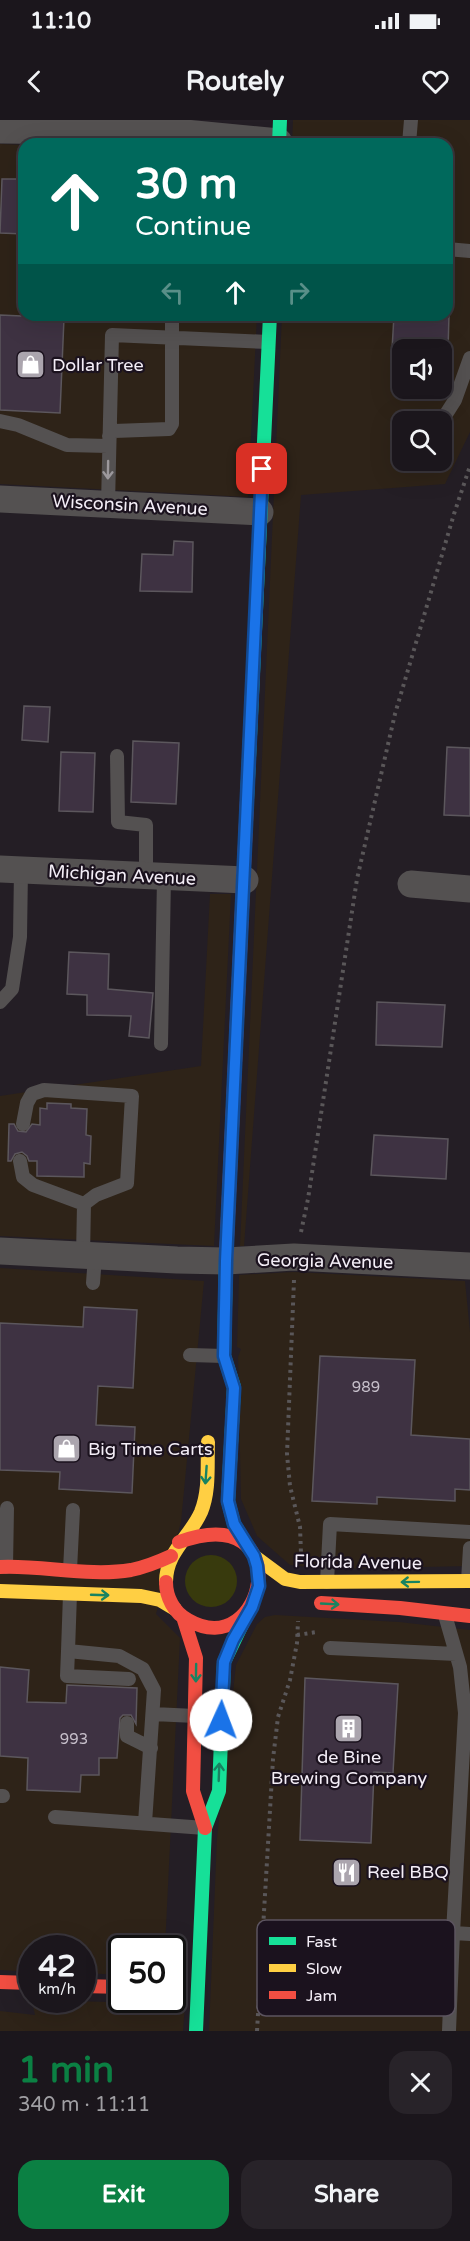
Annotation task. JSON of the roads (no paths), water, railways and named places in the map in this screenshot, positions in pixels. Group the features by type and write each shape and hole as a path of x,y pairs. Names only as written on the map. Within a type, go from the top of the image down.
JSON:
{"main road":[{"path":"204,1828 219,1791 224,1662 259,1586 257,1566 234,1524 228,1501 234,1388 224,1356 226,1261 270,321"},
{"path":"216,1377 224,1356"},
{"path":"196,2031 204,1828 193,1791 196,1658 179,1613 170,1602 166,1587 167,1567 171,1556 179,1542 196,1522 204,1502 209,1423"},
{"path":"179,1542 198,1534 216,1532 233,1536 251,1552"},
{"name":"Florida Avenue","path":"251,1552 285,1579 300,1582 469,1581"},
{"path":"3,1567 120,1572 156,1565 171,1556"},
{"path":"0,1591 141,1596 160,1600 192,1623 211,1629 229,1625 249,1610 268,1602"},
{"path":"311,1603 400,1608 470,1616"},
{"path":"0,1982 18,1983"},
{"path":"186,1989 198,1990"}],"street":[{"path":"0,130 46,126 285,138"},
{"name":"Wisconsin Avenue","path":"0,498 260,512"},
{"name":"Michigan Avenue","path":"11,870 245,880"},
{"path":"411,884 470,889"},
{"name":"Georgia Avenue","path":"0,1251 226,1261 294,1257 470,1266"}],"lane":[{"path":"410,138 411,120"},
{"path":"453,250 470,251"},
{"path":"109,441 114,431 169,429 172,424 172,321"},
{"path":"108,504 112,335 268,342"},
{"path":"448,411 455,400 470,358"},
{"path":"0,421 18,425 67,445 109,441"},
{"path":"117,756 118,822 146,825 155,877 161,1044"},
{"path":"0,1002 12,989 20,938 11,870"},
{"path":"23,1124 27,1103 32,1094 44,1090 132,1096 127,1183 96,1195 84,1204"},
{"path":"20,1161 23,1177 33,1185 84,1204"},
{"path":"84,1204 93,1284"},
{"path":"190,1355 224,1356"},
{"path":"3,1567 8,1508"},
{"path":"70,1570 73,1510"},
{"path":"326,1583 330,1524 470,1532"},
{"path":"469,1581 470,1548"},
{"path":"70,1594 67,1676 129,1683 130,1661"},
{"path":"445,1613 460,1667 465,1713 454,1920"},
{"path":"330,1648 456,1654"},
{"path":"68,1651 119,1656 143,1669 154,1690 145,1823"},
{"path":"153,1714 195,1716"},
{"path":"127,1723 127,1737 151,1748"},
{"path":"55,1817 204,1828"},
{"path":"455,1933 470,1934"},
{"path":"449,2031 450,2016"}],"place":[{"name":"Dollar Tree","path":"31,365"},
{"name":"Big Time Carts","path":"67,1449"},
{"name":"de Bine Brewing Company","path":"349,1728"},
{"name":"Reel BBQ","path":"346,1872"}]}
